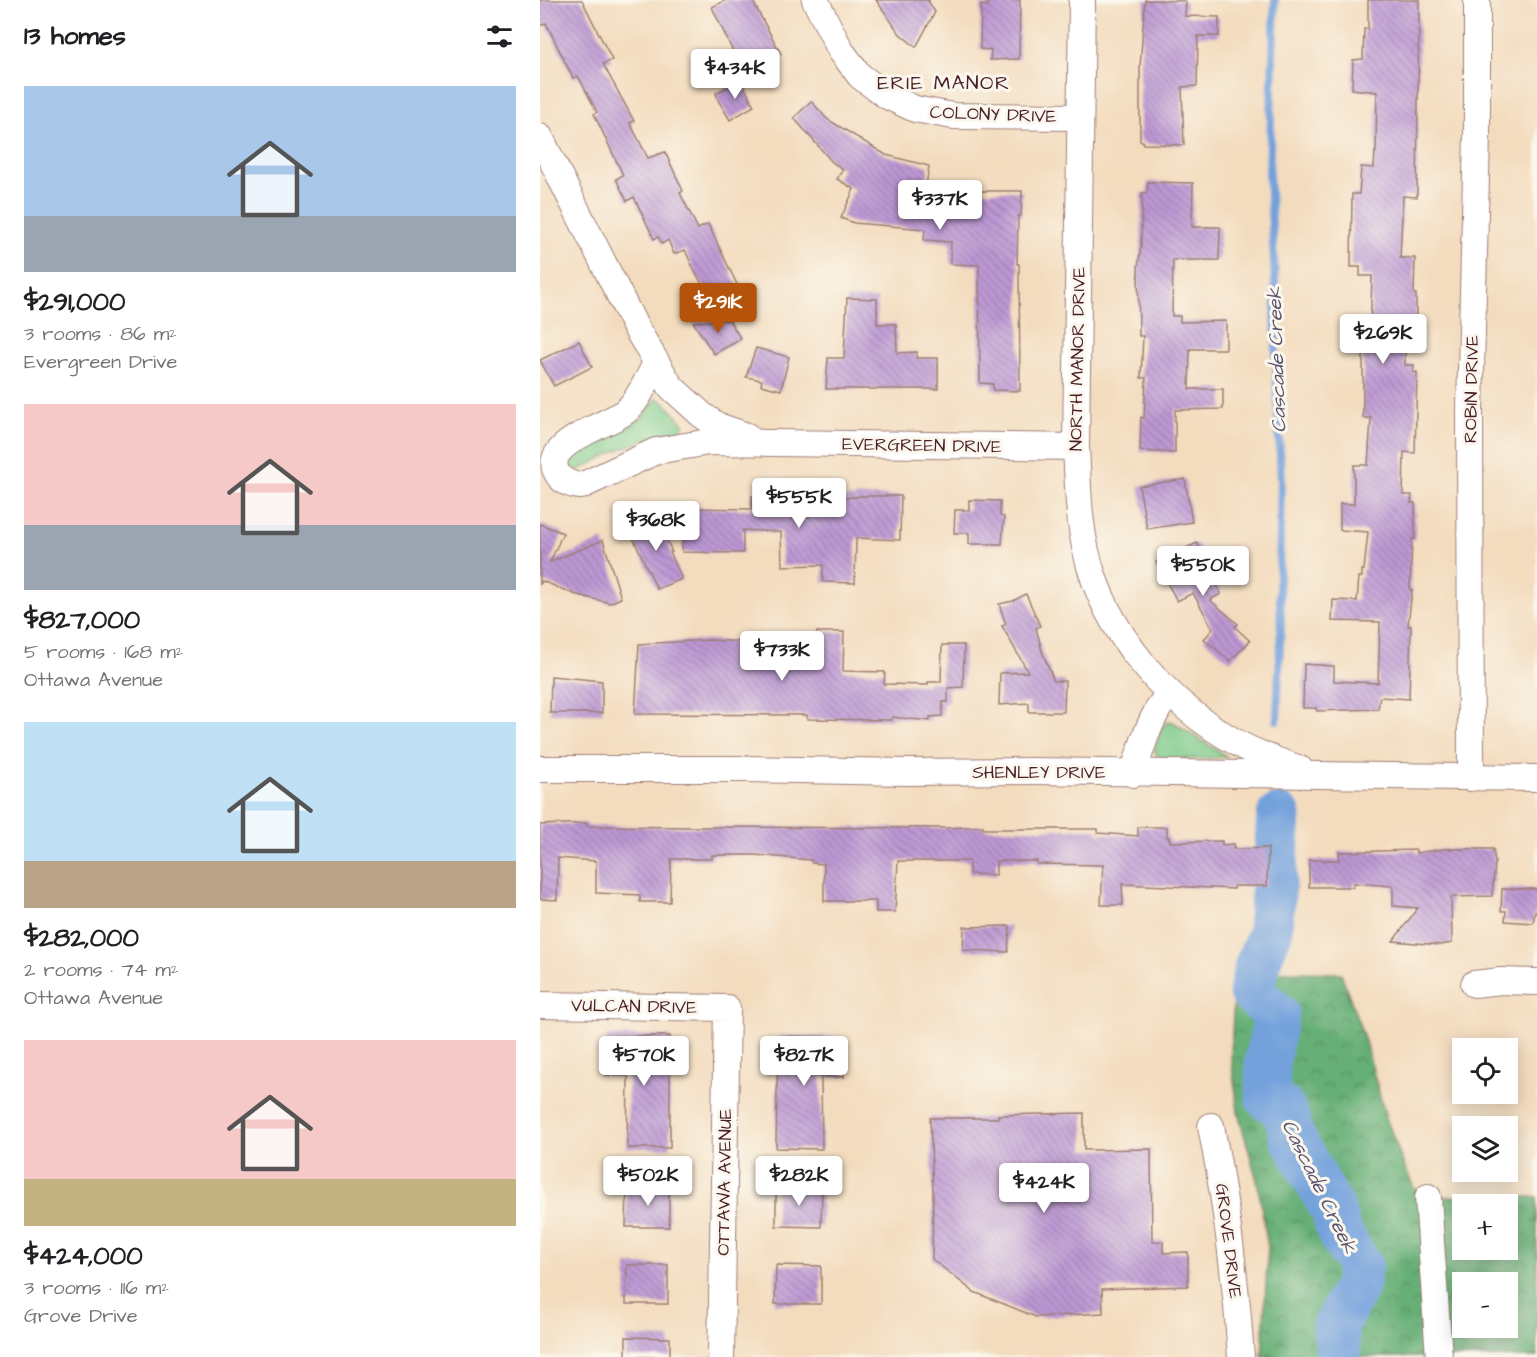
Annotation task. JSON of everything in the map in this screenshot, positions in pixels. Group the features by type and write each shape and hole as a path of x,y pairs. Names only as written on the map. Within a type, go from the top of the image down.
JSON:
{"street":[{"name":"COLONY DRIVE","path":"815,0 841,51 860,76 888,96 915,109 953,116 1080,117"},
{"name":"NORTH MANOR DRIVE","path":"1082,0 1076,447 1079,516 1086,553 1107,611 1134,652 1169,693 1214,728 1241,745 1314,774"},
{"name":"ROBIN DRIVE","path":"1471,778 1470,409 1477,136 1477,0"},
{"name":"EVERGREEN DRIVE","path":"540,137 656,364 671,387 718,426 768,442"},
{"name":"EVERGREEN DRIVE","path":"656,364 633,403 625,412 565,443 556,453 555,471 560,478 572,485 580,486 635,460 674,447 709,442 1076,447"},
{"path":"1133,774 1150,725 1169,693"},
{"name":"SHENLEY DRIVE","path":"540,769 1032,771 1537,778"},
{"path":"1474,984 1501,981 1537,982"},
{"name":"VULCAN DRIVE","path":"540,1005 727,1008"},
{"name":"OTTAWA AVENUE","path":"721,1357 727,1008"},
{"name":"GROVE DRIVE","path":"1211,1126 1225,1200 1241,1357"},
{"path":"1428,1197 1439,1357"}],"green space":[{"path":"656,398 665,403 684,424 681,430 660,434 616,451 579,470 569,468 569,461 573,456 641,419"},
{"path":"1167,722 1173,722 1227,757 1158,758 1154,749 1162,728"},
{"path":"1235,971 1341,973 1364,1038 1386,1118 1415,1190 1428,1197 1452,1197 1452,1260 1518,1260 1518,1197 1537,1197 1537,1357 1262,1357 1268,1247 1257,1180 1238,1112 1231,1056"}],"building":[{"path":"540,0 582,0 612,60 603,64 634,121 630,123 648,158 665,152 683,191 680,193 698,229 708,224 743,297 719,312 695,272 685,250 674,254 668,240 662,244 658,237 654,239 634,197 627,201 616,179 623,175 594,114 597,112 578,76 573,78 546,23 540,26"},
{"path":"726,0 752,0 781,54 774,58 776,61 739,80 730,63 737,60 712,7"},
{"path":"876,0 930,0 928,1 935,12 916,47 900,34"},
{"path":"988,0 1020,0 1019,59 990,60 991,50 980,49 981,5 988,6"},
{"path":"1145,0 1186,1 1185,16 1219,17 1219,36 1198,36 1197,86 1182,87 1184,145 1143,144 1143,141 1140,141 1140,67"},
{"path":"1368,0 1419,0 1417,197 1403,196 1400,258 1415,258 1414,294 1416,294 1416,321 1405,321 1405,365 1414,365 1413,373 1417,372 1415,453 1404,452 1403,495 1412,495 1411,503 1415,503 1415,539 1412,539 1410,590 1412,590 1408,626 1411,626 1409,699 1380,697 1378,709 1317,711 1316,708 1303,708 1304,664 1334,666 1334,681 1378,683 1380,622 1332,621 1333,600 1357,601 1359,577 1362,577 1362,570 1364,570 1368,532 1340,530 1340,504 1354,504 1354,465 1368,465 1371,418 1363,418 1363,353 1360,353 1360,332 1370,331 1372,276 1360,276 1360,267 1351,267 1352,194 1359,194 1361,167 1374,168 1376,152 1377,92 1352,89 1353,60 1363,59 1364,29 1368,29"},
{"path":"741,80 754,106 730,120 716,93"},
{"path":"811,101 827,119 886,155 929,166 926,186 980,188 980,191 1022,191 1021,216 1018,216 1017,264 1019,264 1020,391 993,390 993,384 980,383 979,265 950,264 951,242 924,240 925,229 854,223 841,218 854,189 837,179 843,169 832,162 794,118"},
{"path":"1148,182 1193,183 1192,227 1220,227 1219,260 1173,260 1172,316 1180,316 1180,322 1226,321 1226,349 1190,349 1189,389 1223,389 1223,409 1175,410 1175,453 1140,451 1146,378 1141,378 1143,336 1139,336 1138,267 1141,246 1142,193 1147,193"},
{"path":"847,298 877,299 877,324 896,324 897,353 917,352 916,358 938,358 938,389 826,389 828,358 844,358"},
{"path":"729,320 741,339 714,354 693,322"},
{"path":"579,341 592,367 554,386 540,360"},
{"path":"756,348 789,357 781,390 761,385 762,380 746,377"},
{"path":"1185,479 1192,522 1147,529 1139,486"},
{"path":"752,496 827,500 862,496 901,496 900,540 856,538 855,583 823,582 823,565 782,566 781,532 743,530 743,553 682,552 684,508 752,509"},
{"path":"969,500 1000,501 1000,516 1004,517 1002,544 969,544 969,533 954,533 955,510 969,510"},
{"path":"656,514 682,579 657,589 629,529"},
{"path":"540,524 563,533 550,562 603,540 621,598 610,603 574,594 542,581 540,585"},
{"path":"1197,543 1221,594 1210,600 1238,624 1235,627 1250,641 1230,661 1204,639 1213,629 1193,593 1177,601 1156,562"},
{"path":"1026,594 1040,626 1036,628 1054,681 1065,681 1064,712 1029,712 1029,703 999,705 1000,673 1028,672 1002,626 1006,624 999,604 1013,601"},
{"path":"817,632 844,632 843,671 885,672 884,684 928,685 928,682 941,682 942,645 964,645 963,687 948,688 948,702 943,702 942,716 930,717 930,721 892,717 892,720 807,719 807,715 635,714 639,644 708,640 815,645"},
{"path":"551,676 602,681 602,713 550,713"},
{"path":"587,823 587,826 691,827 948,828 983,826 983,829 1098,829 1098,833 1138,836 1138,827 1167,827 1167,837 1170,842 1222,841 1222,845 1234,844 1233,849 1268,848 1267,886 1234,886 1234,889 1122,884 1123,905 1101,905 1103,865 996,861 996,875 969,874 969,861 898,861 895,912 876,912 876,901 824,901 824,864 812,863 811,860 755,855 712,855 712,859 671,859 670,902 640,902 640,895 596,893 596,861 558,858 557,900 540,899 540,825"},
{"path":"1444,849 1493,849 1495,863 1492,896 1451,897 1452,943 1440,945 1393,941 1418,908 1393,906 1393,886 1353,883 1354,887 1309,887 1309,860 1339,860 1339,852 1416,850 1416,853"},
{"path":"1502,889 1537,889 1537,912 1535,912 1533,923 1505,921 1506,911 1501,911"},
{"path":"1010,926 1008,952 963,950 964,927"},
{"path":"607,1036 670,1036 670,1148 627,1148 628,1076 606,1075"},
{"path":"778,1036 843,1037 845,1040 844,1077 821,1077 822,1149 776,1148"},
{"path":"1084,1113 1084,1150 1151,1149 1152,1242 1163,1241 1163,1253 1188,1252 1188,1286 1102,1289 1103,1313 1036,1317 974,1292 932,1259 933,1193 930,1118 998,1118 998,1115"},
{"path":"627,1187 669,1188 669,1227 626,1227"},
{"path":"776,1187 822,1188 821,1227 776,1226"},
{"path":"627,1265 668,1265 668,1304 626,1304"},
{"path":"776,1265 821,1266 821,1304 775,1304"},
{"path":"626,1337 670,1338 670,1357 626,1357"}],"waterway":[{"name":"Cascade Creek","path":"1275,0 1269,176 1275,277 1281,479 1279,584 1281,622 1277,720"},
{"name":"Cascade Creek","path":"1279,816 1270,932 1257,965 1251,992 1276,1014 1267,1062 1268,1098 1282,1108 1291,1135 1333,1210 1339,1232 1360,1266 1356,1286 1335,1327 1339,1357"}],"district":[{"name":"ERIE MANOR","path":"944,82"}]}
